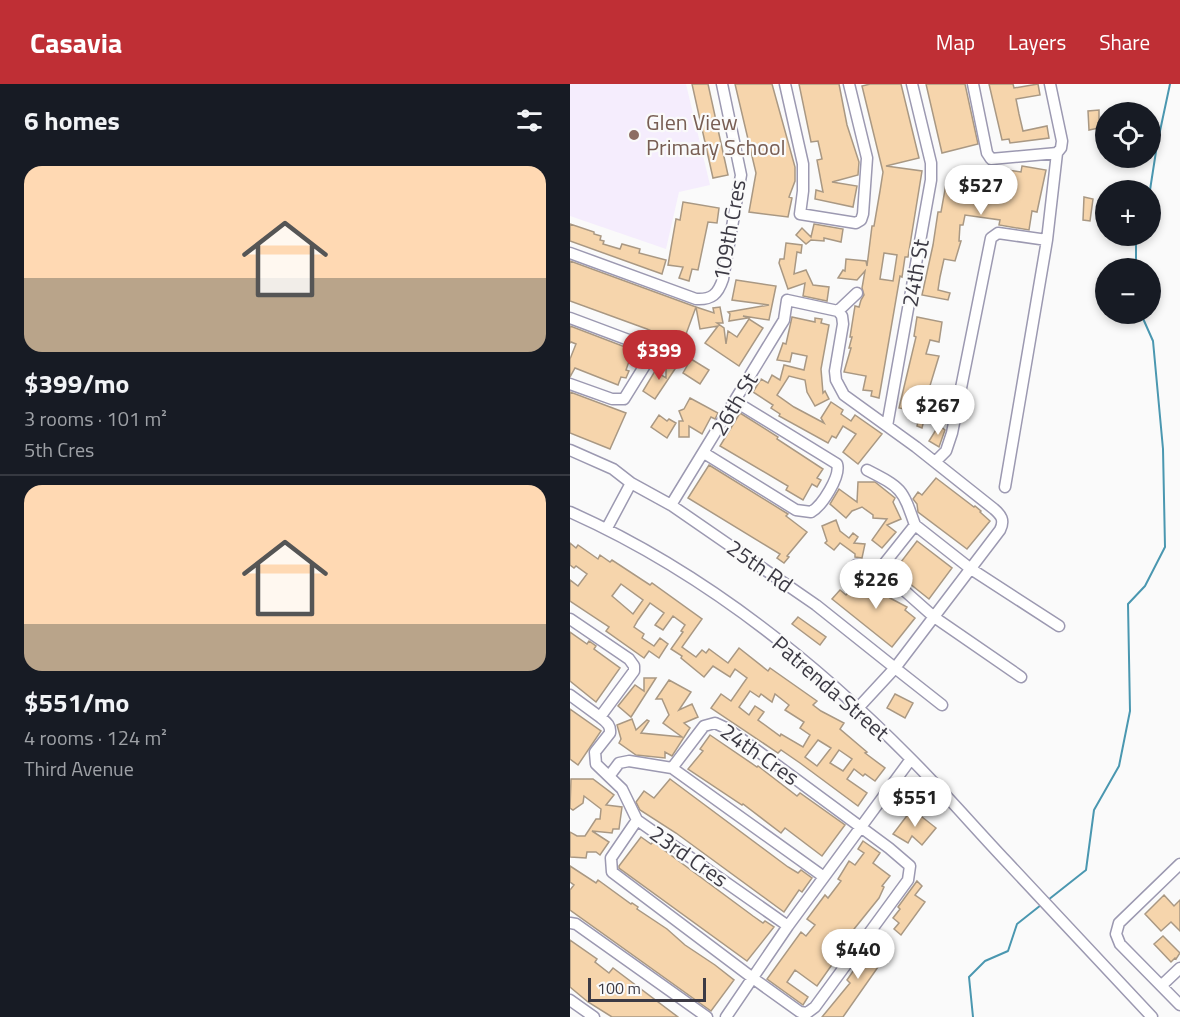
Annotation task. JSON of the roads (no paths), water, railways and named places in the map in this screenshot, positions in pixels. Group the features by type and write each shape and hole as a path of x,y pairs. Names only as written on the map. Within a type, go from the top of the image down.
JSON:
{"street":[{"name":"109th Cres","path":"570,254 696,299 705,300 717,292 723,279 741,175 722,84"},
{"path":"785,84 803,164 800,214 856,223 861,220 863,214 868,165 849,84"},
{"name":"24th St","path":"887,426 931,180 931,163 912,84"},
{"path":"973,84 991,159 1057,153"},
{"path":"1005,487 1047,240 1057,153 1062,141 1050,84"},
{"path":"935,462 946,452 952,433 991,238 998,233 1047,240"},
{"path":"857,293 838,311 842,316 843,324 835,361 836,380 844,395 935,462 1000,514 1002,523 1000,530 895,668 858,708"},
{"name":"26th St","path":"671,505 784,320 788,300 838,311"},
{"path":"570,318 674,357"},
{"path":"570,384 612,399 624,399 655,349"},
{"path":"704,453 796,510 811,512 819,506 837,476 839,468 837,464 736,402"},
{"name":"25th Rd","path":"570,450 613,469 631,483 671,505 816,605 942,705"},
{"path":"867,470 895,485 905,498 915,525 971,568 1059,626"},
{"path":"607,528 631,483"},
{"name":"Patrenda Street","path":"570,512 607,528 707,588 741,612 858,708 911,759 1152,1017"},
{"path":"880,569 915,525"},
{"path":"856,564 880,569 934,617 1021,677"},
{"path":"570,619 629,659 634,666 634,671 600,717"},
{"path":"570,695 608,723 610,733 595,752 594,760 622,789 637,820"},
{"name":"24th Cres","path":"672,768 704,726 710,723 721,724 906,861 910,869 908,880 811,1011 801,1012 754,979"},
{"path":"726,1017 788,926 911,759"},
{"path":"610,775 620,763 629,760 672,768 687,781 824,877"},
{"name":"23rd Cres","path":"754,979 612,872 611,858 637,820 788,926"},
{"path":"1180,864 1119,923 1116,934 1120,944 1180,1005"},
{"path":"570,923 576,924 706,1017"},
{"path":"1162,985 1180,968"},
{"path":"570,1000 594,1017"}],"waterway":[{"path":"1152,180 1170,84"},
{"path":"1136,246 1136,258"},
{"path":"1048,900 1086,870 1094,810 1119,766 1130,711 1128,604 1145,586 1165,547 1163,449 1153,341 1145,324"},
{"path":"973,1017 969,977 985,961 1008,951 1017,924 1041,905"}],"place":[{"name":"Glen View Primary School","path":"634,135"}]}
